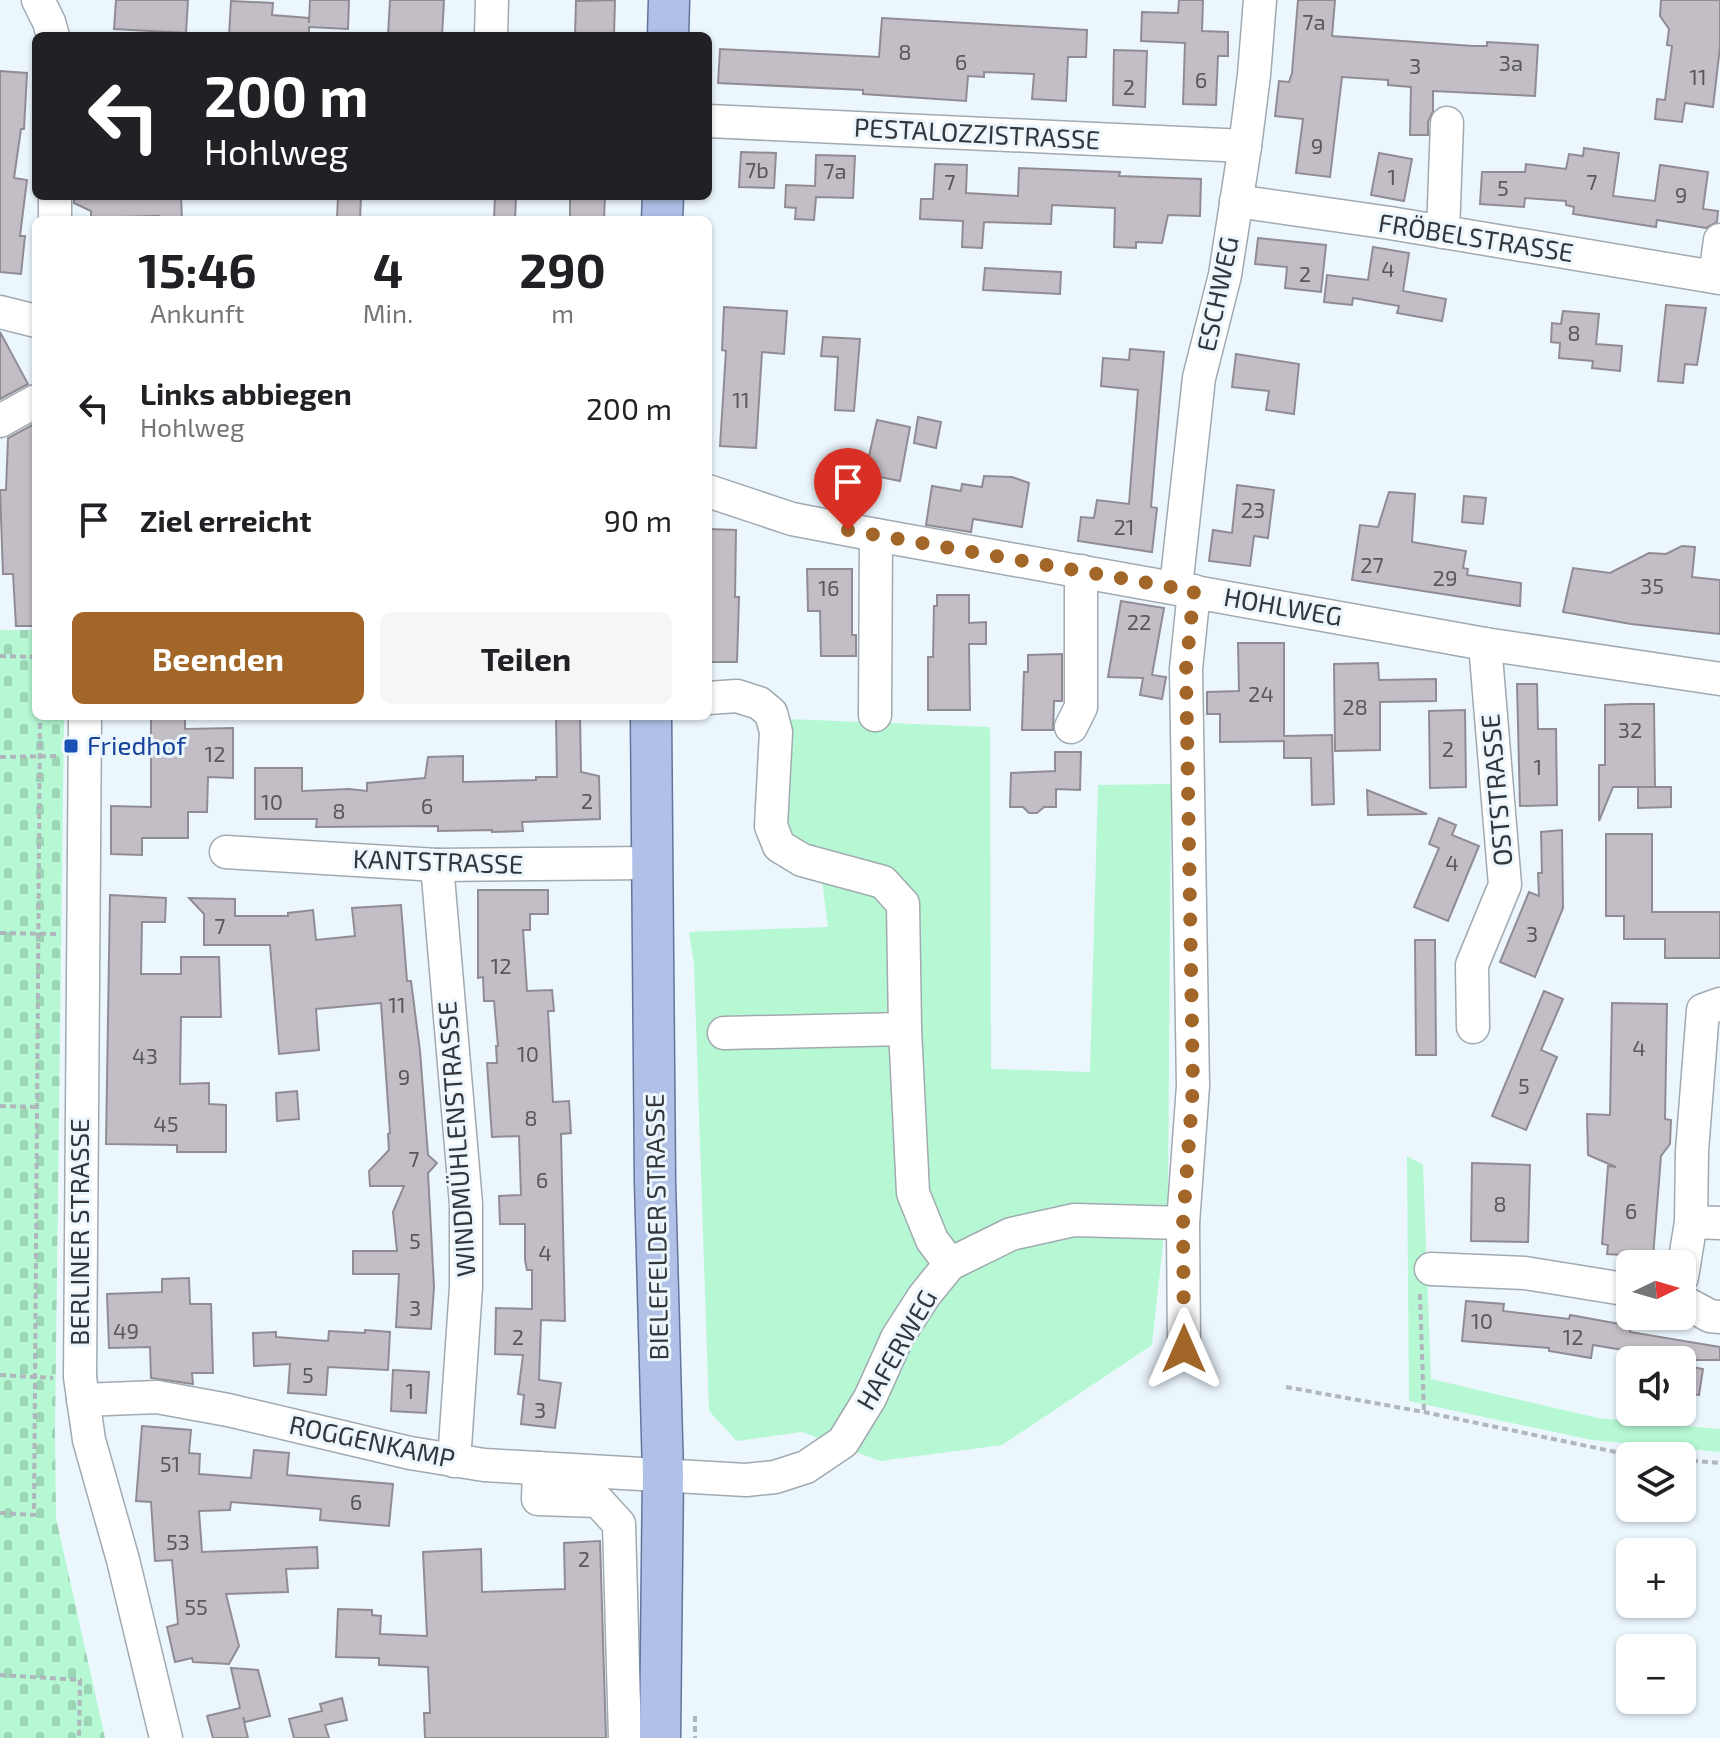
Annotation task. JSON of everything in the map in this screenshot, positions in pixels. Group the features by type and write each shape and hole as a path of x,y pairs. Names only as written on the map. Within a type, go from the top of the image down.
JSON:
{"main road":[{"path":"668,32 669,0"},
{"name":"BIELEFELDER STRASSE","path":"651,720 655,1182 663,1474 660,1738"}],"street":[{"path":"38,0 52,32"},
{"path":"491,32 492,0"},
{"name":"ESCHWEG","path":"1184,1349 1183,1223 1193,1086 1185,589 1199,378 1225,275 1245,146 1260,0"},
{"name":"PESTALOZZISTRASSE","path":"712,121 1245,146"},
{"path":"1443,232 1447,123"},
{"name":"FRÖBELSTRASSE","path":"1236,201 1718,277 1720,240"},
{"path":"0,312 32,320"},
{"path":"0,421 32,403"},
{"name":"HOHLWEG","path":"712,492 792,519 876,535 1485,644 1720,679"},
{"path":"875,715 876,535"},
{"path":"1071,727 1081,707 1081,571"},
{"name":"OSTSTRASSE","path":"1473,1027 1472,965 1505,885 1485,644"},
{"path":"712,698 737,696 759,703 771,713 776,732 771,826 779,846 802,860 883,882 903,904 913,1193 932,1240 950,1264"},
{"name":"BERLINER STRASSE","path":"85,720 81,1388 89,1440 123,1560 166,1738"},
{"name":"KANTSTRASSE","path":"226,852 437,865 651,863"},
{"name":"WINDMÜHLENSTRASSE","path":"437,865 466,1204 466,1287 454,1461"},
{"path":"1694,1250 1705,1223 1692,1151 1703,1010 1720,1004"},
{"path":"724,1033 905,1029"},
{"name":"HAFERWEG","path":"663,1474 746,1480 775,1477 806,1467 843,1442 870,1398 897,1338 924,1296 950,1264 1011,1234 1074,1220 1183,1223"},
{"path":"1431,1269 1525,1273 1616,1288"},
{"path":"1696,1308 1720,1317"},
{"name":"ROGGENKAMP","path":"81,1388 228,1410 454,1461 663,1474"},
{"path":"539,1468 538,1499 598,1501 619,1524 625,1738"}],"path":[{"path":"0,656 32,657"},
{"path":"0,1513 34,1515 41,934 40,720"},
{"path":"0,757 84,755"},
{"path":"0,933 83,935"},
{"path":"0,1106 39,1107"},
{"path":"1424,1412 1420,1282 1431,1269"},
{"path":"0,1375 37,1378 81,1388"},
{"path":"1286,1387 1616,1452"},
{"path":"1696,1461 1720,1463"},
{"path":"0,1675 80,1680 79,1738"}],"green space":[{"path":"0,630 32,630 32,720 64,720 56,1518 105,1738 0,1738"},
{"path":"787,719 990,727 991,1069 1090,1072 1098,785 1171,784 1168,1197 1152,1345 1002,1445 880,1461 802,1432 737,1441 709,1411 694,964 689,932 828,927 818,851 788,831"},
{"path":"1407,1156 1423,1165 1431,1379 1616,1420 1616,1426 1720,1429 1720,1452 1696,1450 1696,1442 1592,1440 1409,1401"}],"building":[{"path":"116,0 188,0 186,32 114,29"},
{"path":"310,0 349,0 348,29 309,27 309,32 229,32 231,1 273,3 272,15 309,18 309,23"},
{"path":"390,0 444,0 442,32 388,32"},
{"path":"615,0 614,32 575,32 576,1"},
{"path":"1179,0 1203,0 1202,31 1228,32 1228,56 1218,56 1216,105 1183,104 1185,43 1141,41 1142,12 1178,13"},
{"path":"1298,0 1335,0 1332,36 1473,46 1487,46 1487,42 1538,45 1535,96 1433,91 1428,135 1410,135 1411,87 1388,85 1388,80 1342,77 1330,177 1296,173 1303,119 1275,116 1279,81 1289,82 1292,73"},
{"path":"1661,0 1720,0 1720,47 1713,107 1685,103 1682,122 1655,119 1657,99 1665,100 1672,46 1667,45 1669,29 1660,16"},
{"path":"882,18 1087,30 1086,57 1068,57 1066,101 1032,99 1034,74 984,72 984,77 968,76 966,101 863,94 863,90 718,83 720,49 879,57"},
{"path":"1114,50 1147,51 1145,107 1113,105"},
{"path":"0,71 27,73 24,129 21,129 14,178 27,180 20,236 25,236 21,274 0,272"},
{"path":"1584,148 1619,153 1613,196 1655,201 1660,165 1708,172 1703,209 1718,211 1717,222 1706,228 1657,220 1656,227 1573,214 1574,207 1566,205 1566,201 1525,198 1524,207 1480,204 1482,172 1525,172 1526,164 1566,169 1569,154 1583,156"},
{"path":"741,152 776,153 774,188 739,187"},
{"path":"1379,153 1412,159 1404,201 1371,195"},
{"path":"816,155 855,156 853,198 816,197 814,220 795,219 796,208 785,207 786,185 815,186"},
{"path":"935,164 967,165 966,193 1018,196 1019,168 1201,179 1200,216 1168,215 1162,243 1136,242 1136,248 1114,247 1115,208 1052,205 1051,224 984,222 982,248 962,247 963,221 920,219 921,199 933,199"},
{"path":"74,200 181,200 182,216 91,216 91,211 74,203"},
{"path":"338,200 361,200 360,216 337,216"},
{"path":"495,200 516,200 515,216 494,216"},
{"path":"570,200 605,200 604,216 570,216"},
{"path":"1258,238 1326,245 1321,292 1285,288 1287,267 1255,264"},
{"path":"1373,247 1409,253 1403,291 1446,299 1442,321 1397,313 1399,306 1353,298 1352,305 1324,302 1327,275 1368,280"},
{"path":"985,268 1061,272 1060,294 983,290"},
{"path":"1666,305 1706,308 1697,365 1685,364 1683,383 1658,381"},
{"path":"724,307 787,311 784,354 762,352 756,448 720,446 726,351 722,350"},
{"path":"1563,311 1599,314 1596,344 1622,346 1620,371 1592,368 1593,361 1559,358 1560,343 1551,342 1552,323 1561,324"},
{"path":"0,332 28,384 0,399"},
{"path":"823,337 860,339 854,411 835,410 838,357 821,356"},
{"path":"1130,349 1164,352 1151,507 1157,508 1152,552 1078,541 1081,517 1094,518 1097,500 1129,504 1138,390 1101,386 1103,358 1129,360"},
{"path":"1236,354 1299,364 1294,414 1266,410 1269,391 1232,387"},
{"path":"918,417 941,422 936,448 914,443"},
{"path":"877,420 910,427 900,481 865,474"},
{"path":"32,425 32,626 16,626 13,574 3,574 0,490 6,490 8,438"},
{"path":"984,476 1012,477 1029,483 1022,527 973,519 971,532 926,525 932,486 961,491 962,484 982,487"},
{"path":"1237,485 1274,490 1268,538 1254,536 1250,566 1209,561 1213,530 1232,533"},
{"path":"1389,492 1415,494 1412,542 1466,551 1463,568 1468,569 1467,575 1521,583 1520,606 1352,580 1360,525 1378,527"},
{"path":"1464,496 1486,498 1483,524 1462,522"},
{"path":"712,529 736,530 735,597 739,597 737,662 712,662"},
{"path":"1682,546 1695,547 1692,577 1720,580 1720,634 1631,624 1563,612 1573,568 1610,573 1649,553 1666,554"},
{"path":"807,569 852,569 852,635 856,635 856,656 821,656 820,611 808,611"},
{"path":"937,595 969,595 969,623 986,622 986,644 969,644 970,710 928,710 928,657 933,657"},
{"path":"1121,601 1164,608 1152,675 1166,677 1162,699 1140,695 1143,678 1108,677"},
{"path":"1238,643 1284,643 1284,736 1332,735 1334,804 1312,805 1311,758 1284,758 1284,741 1220,742 1220,714 1207,714 1207,692 1239,691"},
{"path":"1062,654 1062,701 1054,701 1053,730 1022,730 1024,672 1028,672 1028,655"},
{"path":"1378,663 1379,680 1436,679 1436,701 1380,702 1380,750 1335,751 1334,664"},
{"path":"1517,684 1537,684 1538,729 1556,729 1557,805 1520,806"},
{"path":"1654,704 1655,787 1613,787 1599,821 1599,765 1605,765 1605,705"},
{"path":"1465,710 1466,787 1430,788 1429,711"},
{"path":"151,720 185,720 185,729 233,728 233,778 208,777 207,812 188,812 188,838 142,838 142,855 111,854 111,806 151,807"},
{"path":"556,720 580,720 581,772 599,776 600,819 522,822 523,831 492,832 438,831 438,826 316,827 317,819 255,819 255,768 302,768 302,791 367,791 367,783 425,778 428,757 463,756 463,782 557,777"},
{"path":"1055,752 1081,752 1080,790 1056,789 1056,807 1044,807 1037,813 1029,813 1023,807 1010,807 1011,773 1055,771"},
{"path":"1638,787 1671,787 1671,807 1638,808"},
{"path":"1367,790 1427,814 1368,815"},
{"path":"1439,818 1456,825 1452,835 1479,846 1448,921 1414,907 1439,848 1429,844"},
{"path":"1562,830 1563,908 1535,977 1500,962 1529,892 1539,896 1541,832"},
{"path":"1606,834 1652,834 1652,912 1720,912 1720,958 1665,958 1665,939 1624,939 1624,916 1606,916"},
{"path":"478,890 548,890 548,914 530,914 530,930 523,930 527,991 552,990 554,1011 548,1011 553,1102 569,1101 571,1133 561,1134 565,1321 541,1320 539,1380 561,1383 555,1428 521,1424 524,1395 518,1394 523,1355 495,1354 496,1308 532,1309 532,1270 527,1270 525,1260 525,1224 500,1224 499,1196 521,1195 519,1136 492,1137 487,1063 497,1063 498,1046 494,1001 484,1001 483,977 478,978"},
{"path":"110,895 166,898 165,922 142,922 141,974 181,974 181,957 219,957 221,1017 181,1017 180,1084 209,1083 209,1104 226,1105 226,1152 177,1152 177,1145 106,1144"},
{"path":"189,898 235,899 235,916 288,916 288,913 313,910 316,940 355,936 352,908 401,905 407,981 411,981 420,1051 428,1155 437,1163 428,1173 434,1287 431,1329 396,1327 399,1274 353,1274 353,1251 397,1251 393,1212 404,1186 370,1186 369,1171 389,1150 381,1003 316,1009 319,1050 279,1054 270,945 204,945 204,914"},
{"path":"1415,940 1435,940 1436,1055 1416,1055"},
{"path":"1544,991 1563,999 1541,1050 1557,1057 1526,1130 1492,1116"},
{"path":"1612,1003 1667,1004 1665,1119 1671,1120 1670,1144 1661,1156 1654,1250 1616,1250 1616,1255 1607,1254 1608,1245 1602,1244 1608,1166 1616,1167 1588,1155 1587,1114 1610,1115"},
{"path":"297,1091 299,1119 277,1121 276,1093"},
{"path":"1472,1163 1530,1165 1528,1242 1471,1241"},
{"path":"189,1278 190,1304 211,1304 213,1373 192,1373 193,1384 151,1378 150,1347 109,1348 107,1294 162,1292 162,1279"},
{"path":"1466,1301 1504,1304 1503,1311 1569,1319 1570,1315 1616,1323 1616,1330 1720,1347 1720,1360 1696,1360 1696,1346 1616,1346 1616,1349 1593,1345 1591,1358 1549,1351 1549,1348 1462,1341"},
{"path":"365,1330 390,1332 388,1370 328,1367 326,1395 288,1393 290,1364 254,1366 253,1333 276,1332 276,1337 328,1341 329,1331 365,1333"},
{"path":"1696,1368 1703,1369 1699,1395 1696,1394"},
{"path":"393,1370 429,1372 426,1413 391,1411"},
{"path":"142,1426 191,1430 189,1453 200,1454 199,1474 251,1478 254,1450 289,1453 287,1475 393,1484 389,1526 320,1520 321,1509 231,1502 230,1510 199,1511 202,1552 317,1547 318,1568 286,1569 288,1592 226,1594 239,1646 229,1664 193,1662 192,1658 175,1662 167,1627 178,1624 172,1560 155,1561 151,1502 136,1501"},
{"path":"600,1541 606,1738 425,1738 424,1713 430,1713 428,1667 379,1665 379,1658 336,1657 338,1609 372,1610 372,1615 381,1616 380,1634 427,1636 423,1552 481,1549 482,1592 565,1589 564,1543"},
{"path":"231,1668 258,1670 270,1716 245,1722 243,1717 248,1738 213,1738 207,1716 240,1708"},
{"path":"342,1698 347,1720 325,1725 329,1738 294,1738 289,1719 322,1711 320,1704"}],"place":[{"name":"Friedhof","path":"71,746"}],"route":[{"path":"848,530 1194,591 1186,669 1193,1086 1183,1223 1184,1349"}]}
